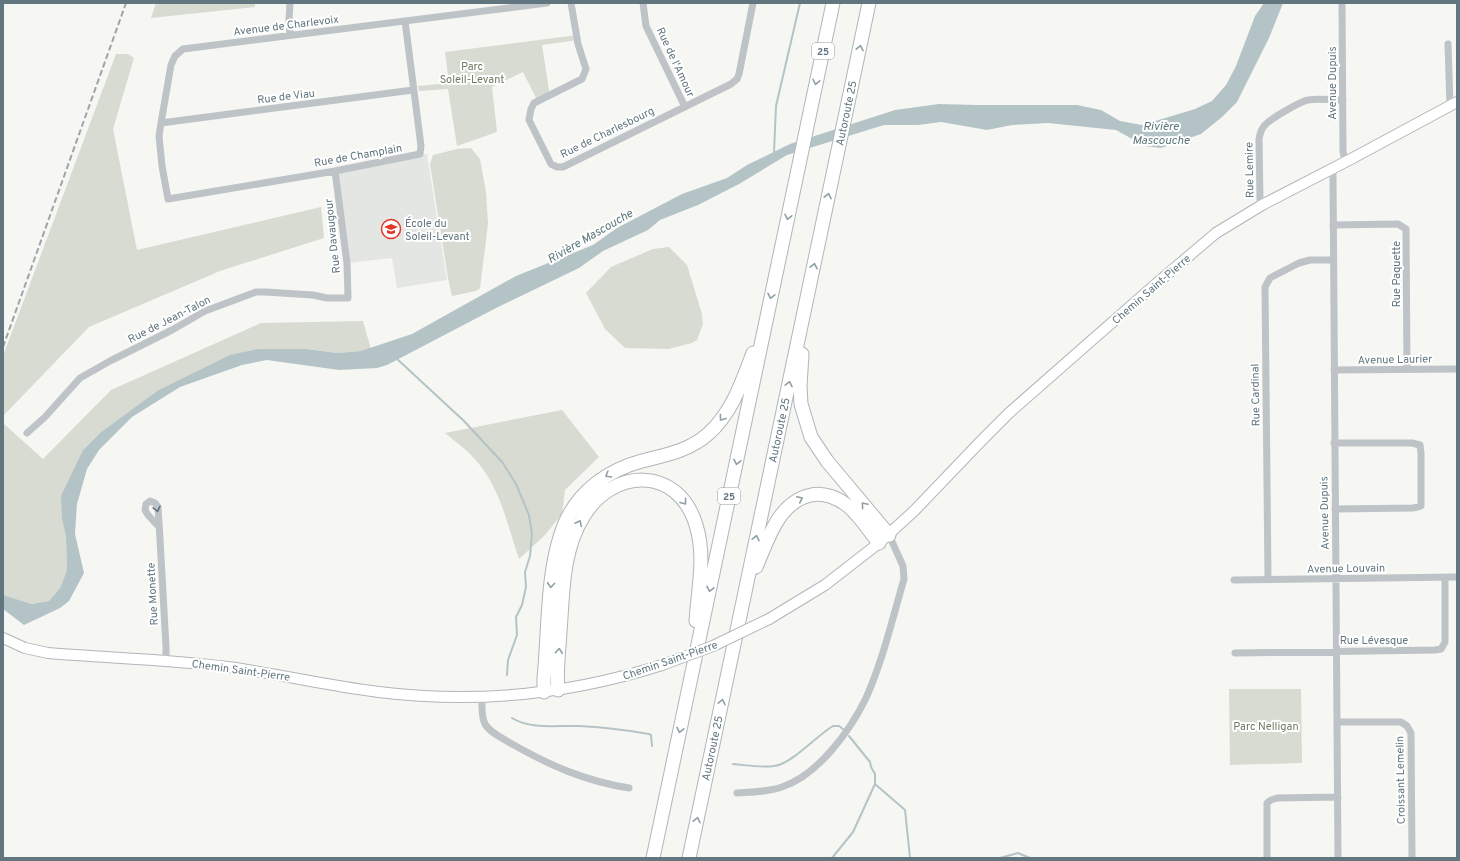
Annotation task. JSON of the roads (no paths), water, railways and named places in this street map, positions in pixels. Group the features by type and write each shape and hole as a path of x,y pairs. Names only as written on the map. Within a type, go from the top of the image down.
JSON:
{"highway":[{"name":"25","path":"653,858 833,3"},
{"name":"Autoroute 25","path":"689,858 869,3"},
{"path":"806,303 800,386 801,404 811,437 823,455 889,534"},
{"path":"544,692 554,562 562,530 574,506 590,488 608,474 633,464 683,449 703,439 714,429 726,413 737,393 768,314"},
{"path":"558,690 564,578 574,536 585,513 601,495 620,484 634,480 644,480 658,483 671,489 685,503 696,524 700,548 701,570 691,678"},
{"path":"745,590 780,517 790,504 802,498 820,494 843,502 854,512 879,543"}],"street":[{"path":"290,3 290,36"},
{"name":"Avenue de Charlevoix","path":"168,199 162,166 159,136 171,65 175,56 183,49 547,3"},
{"name":"Rue de Charlesbourg","path":"571,3 578,44 586,69 582,79 534,103 529,120 551,164 557,167 563,167 731,84 737,79 753,3"},
{"name":"Rue de l'Amour","path":"643,3 646,26 685,107"},
{"name":"Avenue Dupuis","path":"1342,3 1343,151 1345,162"},
{"name":"Rue de Champlain","path":"168,199 335,171 420,154 421,146 405,21"},
{"path":"1448,44 1454,104"},
{"name":"Rue de Viau","path":"161,123 413,90"},
{"name":"Rue Lemire","path":"1262,205 1260,199 1259,139 1263,127 1269,121 1304,101 1343,100"},
{"name":"Chemin Saint-Pierre","path":"3,638 20,647 43,652 166,660 240,669 380,692 425,696 482,697 544,692 601,682 662,665 717,644 769,619 825,585 889,534 937,488 992,430 1046,380 1205,242 1232,222 1454,104"},
{"name":"Avenue Dupuis","path":"1331,169 1333,174 1332,260 1338,722 1338,858"},
{"name":"Rue Davaugour","path":"335,171 347,263 348,298"},
{"name":"Rue Paquette","path":"1333,225 1398,224 1406,229 1407,369"},
{"name":"Rue Cardinal","path":"1268,579 1265,287 1270,278 1299,263 1310,260 1332,260"},
{"name":"Rue de Jean-Talon","path":"27,433 45,417 80,378 206,311 256,292 348,298"},
{"name":"Avenue Laurier","path":"1334,370 1457,369"},
{"path":"1334,443 1412,443 1420,445 1422,453 1420,506 1413,508 1335,509"},
{"name":"Rue Monette","path":"159,527 166,660"},
{"path":"737,793 778,788 802,777 816,766 830,751 866,697 904,579 904,566 889,534"},
{"path":"879,543 894,547"},
{"name":"Avenue Louvain","path":"1234,580 1457,577"},
{"name":"Rue Lévesque","path":"1235,653 1442,649 1445,642 1445,578"},
{"path":"482,697 485,724 499,735 562,770 586,779 629,788"},
{"name":"Croissant Lemelin","path":"1338,722 1401,722 1408,726 1411,733 1412,858"},
{"path":"1267,858 1266,803 1277,798 1338,797"}],"water":[{"name":"Rivière Mascouche","path":"1264,3 1283,3 1269,38 1237,102 1222,117 1201,134 1161,148 1145,146 1116,130 1048,123 1012,125 987,130 941,122 918,125 884,125 787,155 739,184 698,205 660,220 648,230 603,251 579,268 496,308 387,365 377,368 339,370 267,360 242,365 180,387 132,417 99,450 87,469 77,504 75,534 84,573 69,601 60,608 24,625 3,609 3,595 32,604 49,601 60,588 67,570 66,537 62,519 61,496 83,450 101,432 157,391 230,355 258,349 306,349 337,353 361,351 412,334 516,276 593,245 617,228 682,194 727,178 747,165 790,144 895,110 939,104 1077,105 1101,110 1120,121 1142,125 1195,109 1212,101 1226,85 1236,66 1255,16"}],"waterway":[{"path":"774,152 776,106 800,3"},
{"path":"396,358 464,421 503,463 516,484 529,515 532,534 530,556 525,572 526,587 522,605 516,617 517,635 508,660 507,675"},
{"path":"512,718 519,722 536,726 596,727 649,734 651,735 652,746"},
{"path":"733,764 764,767 781,764 796,755 833,726 839,726 843,729"},
{"path":"832,858 853,832 875,784 875,774 870,762 849,736"},
{"path":"875,784 905,810 910,858"},
{"path":"1000,858 1018,853 1030,858"}],"railway":[{"path":"3,347 126,3"}],"place":[{"name":"École du Soleil-Levant","path":"391,229"}],"park label":[{"name":"Parc Soleil-Levant","path":"472,72"},
{"name":"Parc Nelligan","path":"1266,726"}]}
